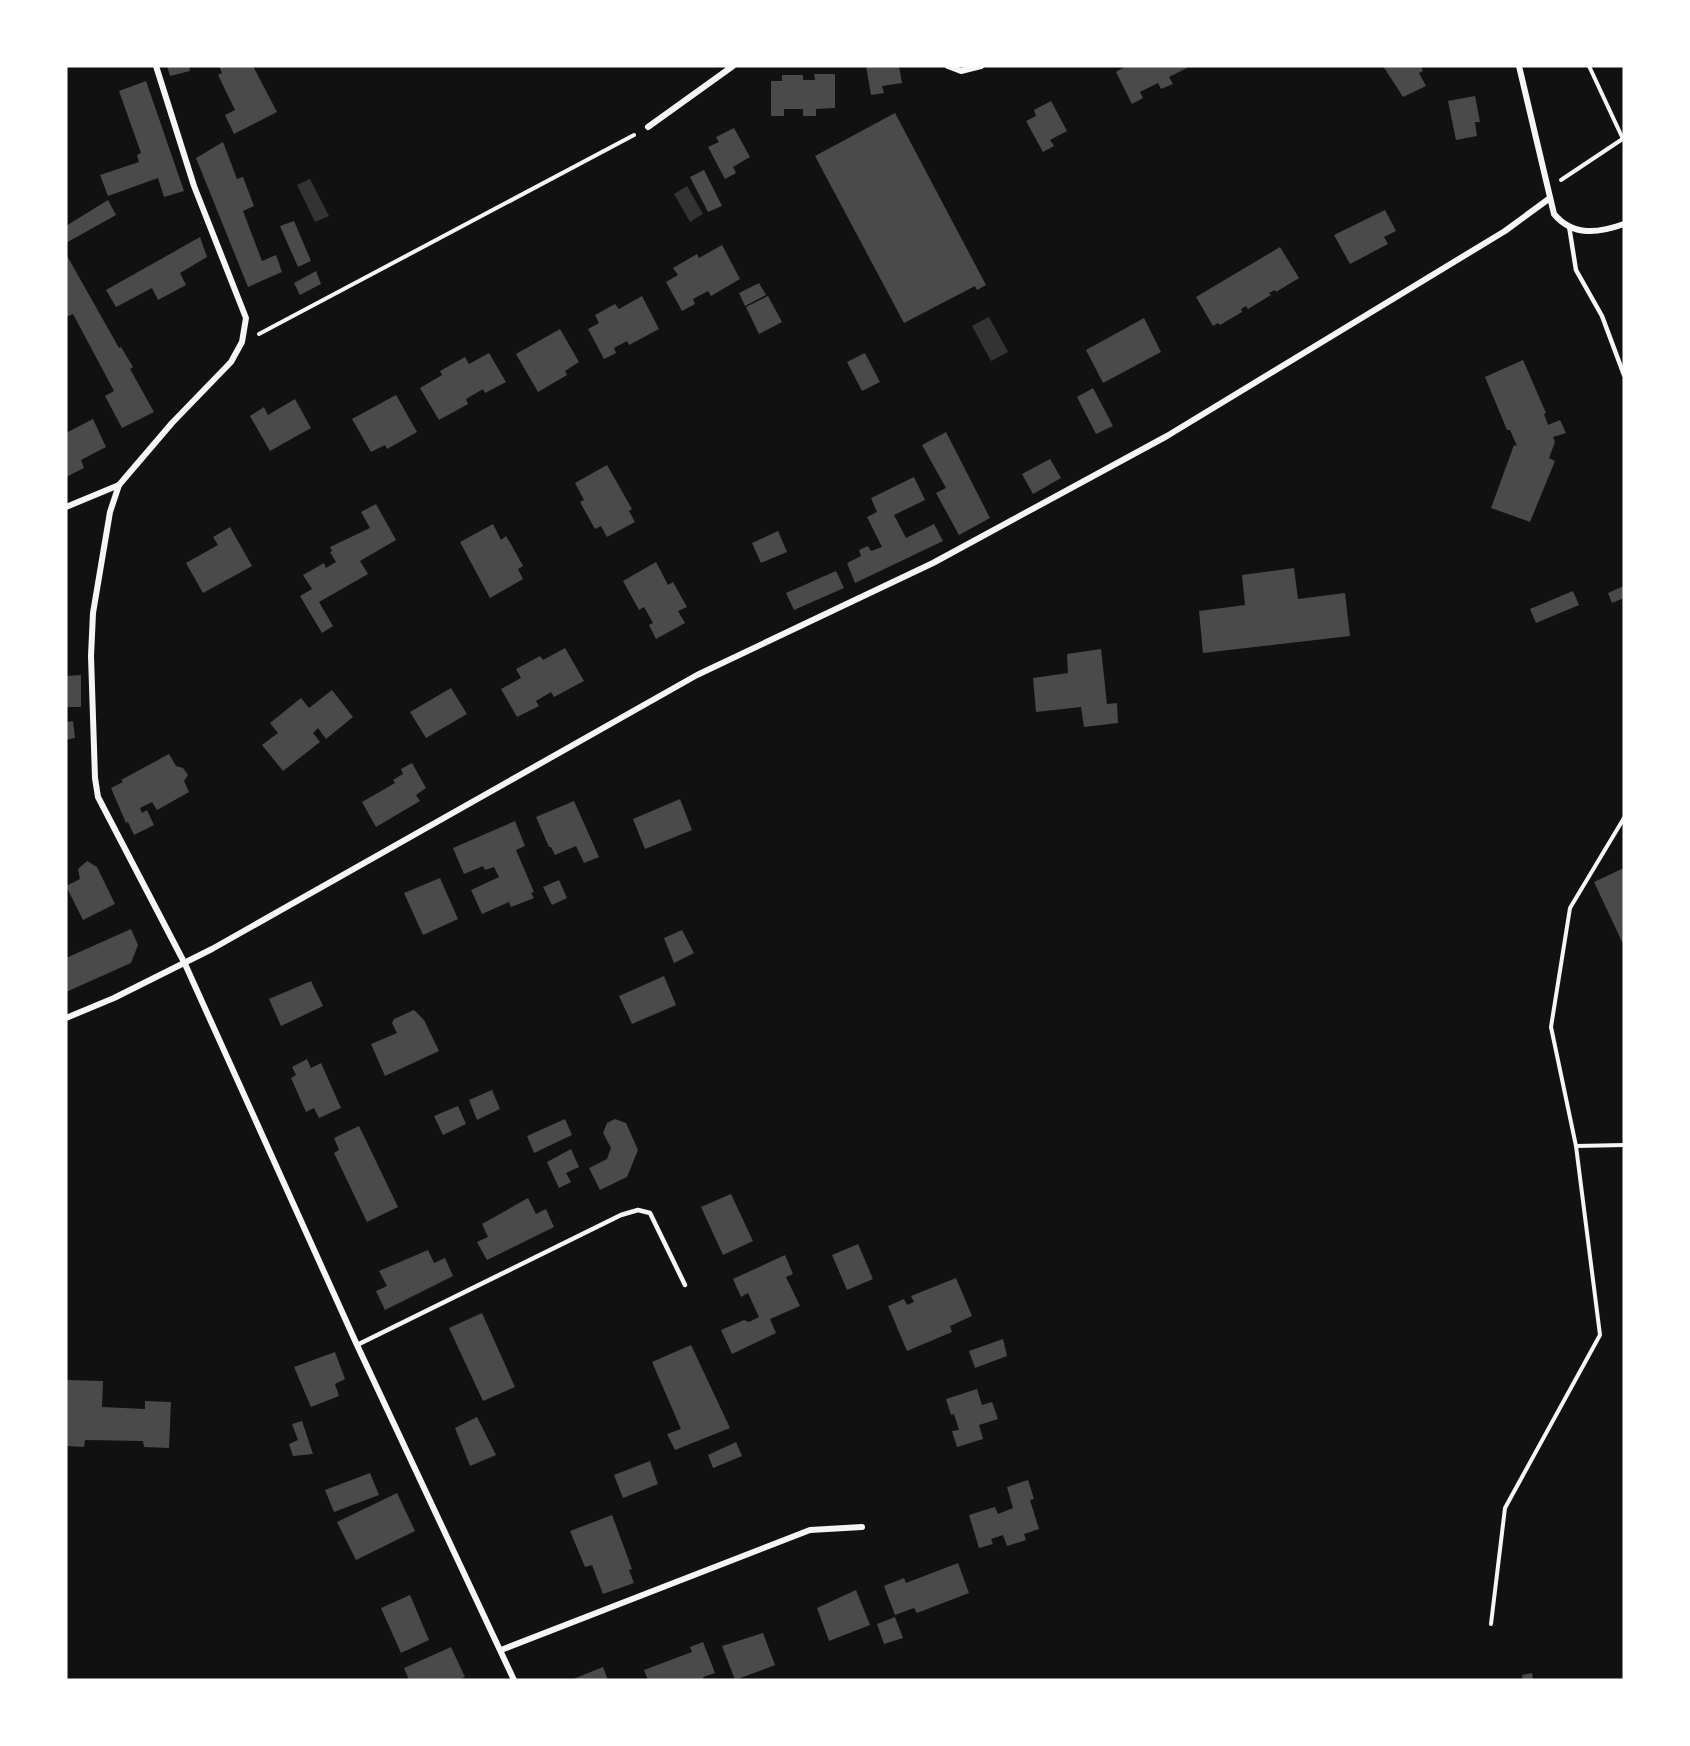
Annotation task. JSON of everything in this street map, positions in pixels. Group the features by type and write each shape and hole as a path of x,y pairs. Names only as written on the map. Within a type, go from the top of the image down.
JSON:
{"street":[{"path":"156,66 194,186 246,318 242,342 231,362 172,423 119,485 110,512 93,613 91,657 95,778 98,797 185,964 357,1345 514,1680"},
{"path":"648,128 733,66"},
{"path":"948,66 962,71 981,66"},
{"path":"1519,66 1554,214 1562,223 1594,232 1624,224"},
{"path":"66,1018 185,964 697,675 933,563 1167,436 1505,231 1550,198"},
{"path":"66,507 119,485"},
{"path":"501,1650 810,1530 862,1527"}],"lane":[{"path":"1569,226 1576,270 1602,316 1624,375"},
{"path":"357,1345 621,1215 638,1210 650,1213 685,1285"}],"path":[{"path":"1560,180 1623,139 1589,66"},
{"path":"254,337 648,128"},
{"path":"1491,1624 1505,1508 1600,1335 1576,1146 1551,1027 1570,908 1624,818"},
{"path":"1576,1146 1624,1145"}],"shaded area":[{"path":"310,179 329,216 315,222 297,185"},
{"path":"687,186 703,214 690,222 674,194"},
{"path":"989,317 1008,352 991,361 972,326"}],"building":[{"path":"167,66 189,66 190,71 170,76"},
{"path":"219,66 253,66 277,112 234,134 225,115 235,110 218,75 222,73"},
{"path":"866,66 899,66 902,83 882,86 884,93 871,95"},
{"path":"1126,66 1186,66 1187,68 1169,77 1173,84 1161,89 1158,83 1140,92 1143,98 1132,104 1116,72"},
{"path":"1383,66 1421,66 1423,71 1419,73 1426,86 1403,97"},
{"path":"814,74 835,74 835,108 816,109 816,116 803,116 803,109 784,109 784,116 771,116 771,81 782,81 782,75 803,75 803,80 815,80"},
{"path":"146,81 184,191 164,197 158,178 108,196 100,175 139,162 137,155 141,153 119,91"},
{"path":"1475,96 1480,122 1475,122 1477,136 1456,140 1448,101"},
{"path":"1051,101 1067,131 1050,140 1054,146 1043,152 1026,121 1036,116 1034,110"},
{"path":"895,113 986,285 977,290 975,286 904,323 815,156"},
{"path":"734,128 750,157 733,167 736,173 725,179 708,147 719,142 716,137"},
{"path":"223,142 237,179 243,177 254,206 243,211 262,261 276,255 282,272 248,287 196,158"},
{"path":"704,170 722,206 708,212 690,177"},
{"path":"108,200 116,215 66,243 66,226"},
{"path":"1385,210 1396,231 1384,237 1388,244 1350,264 1334,235"},
{"path":"294,221 311,261 298,267 280,226"},
{"path":"200,237 207,257 180,273 186,285 158,300 152,288 116,307 106,290"},
{"path":"722,245 740,279 711,296 708,291 693,299 695,304 682,311 666,282 678,275 673,268 697,254 699,258"},
{"path":"1280,247 1299,278 1276,292 1275,290 1269,293 1271,295 1248,309 1246,306 1241,309 1242,312 1220,325 1218,323 1213,326 1196,297"},
{"path":"66,254 119,348 121,347 133,367 130,369 154,412 122,428 105,396 114,391 73,314 66,317"},
{"path":"316,271 321,284 300,295 294,283"},
{"path":"759,283 766,295 745,306 739,293"},
{"path":"642,296 659,329 629,345 627,341 614,348 616,353 604,359 588,329 599,323 595,315 615,304 619,309"},
{"path":"768,296 782,322 759,334 746,307"},
{"path":"1144,318 1161,352 1103,383 1086,350"},
{"path":"560,329 579,362 565,371 567,375 538,392 516,354"},
{"path":"489,353 506,382 485,393 483,389 466,399 468,404 439,420 420,388 442,375 440,371 465,357 469,364"},
{"path":"865,353 880,382 862,391 847,362"},
{"path":"1523,360 1546,413 1544,414 1548,425 1560,420 1566,433 1553,437 1555,442 1549,458 1555,461 1530,522 1491,508 1514,445 1517,446 1510,430 1507,430 1485,377"},
{"path":"1093,388 1113,426 1096,434 1077,397"},
{"path":"396,395 417,432 387,449 385,445 371,452 352,419"},
{"path":"295,399 311,428 270,451 250,416 264,407 268,415"},
{"path":"93,419 106,447 81,460 84,468 66,477 66,433"},
{"path":"946,432 990,518 959,535 936,493 946,488 922,445"},
{"path":"1050,459 1061,478 1033,494 1022,474"},
{"path":"607,465 632,509 629,511 635,522 607,537 601,526 595,529 580,502 584,500 575,483"},
{"path":"914,477 925,500 894,515 906,538 934,524 943,541 855,583 847,563 861,556 859,550 868,546 871,551 882,547 867,517 877,512 871,498"},
{"path":"376,504 396,540 360,561 368,574 319,602 333,626 322,633 300,596 312,589 303,575 324,563 326,568 336,562 330,552 332,551 330,547 370,528 361,512"},
{"path":"493,524 501,540 506,536 523,566 518,569 523,579 490,598 460,542"},
{"path":"230,527 252,566 203,593 186,563 218,545 213,537"},
{"path":"778,531 787,552 761,563 752,543"},
{"path":"656,562 668,585 673,582 687,607 678,611 685,623 656,639 649,625 653,623 644,607 639,610 623,581"},
{"path":"1294,568 1298,599 1345,593 1350,636 1203,653 1199,611 1245,605 1242,575"},
{"path":"836,571 844,588 794,610 786,593"},
{"path":"1624,586 1624,598 1612,603 1608,593"},
{"path":"1573,591 1579,605 1536,623 1530,609"},
{"path":"565,648 584,681 554,697 551,692 536,701 539,706 517,717 501,689 521,678 516,669 540,656 543,660"},
{"path":"1101,649 1107,704 1117,703 1118,723 1084,727 1081,707 1036,712 1033,678 1068,673 1067,654"},
{"path":"81,675 81,707 66,707 66,676"},
{"path":"451,688 467,714 426,738 410,712"},
{"path":"332,690 353,717 326,739 318,728 313,733 320,742 283,771 262,745 278,733 270,723 301,698 309,708"},
{"path":"73,721 75,738 66,740 66,722"},
{"path":"169,754 176,766 183,768 188,775 184,781 189,792 157,810 152,802 140,808 142,813 147,810 154,825 134,835 128,822 126,823 111,788 123,782 121,780"},
{"path":"412,763 426,788 416,795 420,801 376,827 362,802 395,783 393,780 403,774 401,769"},
{"path":"680,799 692,830 645,849 633,819"},
{"path":"574,801 599,857 584,863 576,846 555,855 536,817"},
{"path":"515,821 525,846 516,850 534,892 531,893 534,898 511,907 509,902 482,914 471,890 499,877 494,867 485,870 483,866 464,874 453,848"},
{"path":"87,861 97,867 115,904 83,920 66,886 80,879 78,869"},
{"path":"1624,868 1624,946 1594,882"},
{"path":"440,878 458,919 423,935 404,893"},
{"path":"559,880 567,898 552,905 543,887"},
{"path":"131,929 138,945 131,963 66,992 66,958"},
{"path":"682,930 694,953 674,963 664,938"},
{"path":"664,976 676,1005 632,1024 619,996"},
{"path":"311,981 323,1006 281,1026 269,999"},
{"path":"414,1010 424,1020 439,1051 385,1076 371,1044 397,1033 392,1023 394,1019"},
{"path":"307,1059 311,1068 321,1063 341,1108 319,1118 314,1108 306,1112 291,1078 296,1075 292,1067"},
{"path":"492,1090 500,1109 477,1120 469,1100"},
{"path":"458,1106 466,1124 443,1135 434,1116"},
{"path":"565,1119 572,1135 534,1153 527,1136"},
{"path":"615,1119 626,1123 638,1150 627,1177 600,1190 589,1168 607,1159 611,1148 603,1133 607,1123"},
{"path":"359,1126 398,1207 367,1222 334,1153 339,1150 334,1138"},
{"path":"571,1149 579,1167 566,1173 571,1182 559,1188 547,1162"},
{"path":"731,1194 753,1241 723,1255 701,1207"},
{"path":"528,1198 536,1214 546,1209 554,1227 487,1260 477,1242 488,1237 482,1224"},
{"path":"858,1244 873,1279 847,1290 832,1255"},
{"path":"428,1250 434,1263 445,1258 453,1276 385,1310 376,1291 387,1286 379,1271"},
{"path":"785,1255 793,1274 786,1277 800,1306 770,1319 776,1333 732,1354 721,1330 744,1320 749,1322 759,1317 748,1293 741,1297 733,1279"},
{"path":"956,1278 972,1316 950,1326 952,1332 907,1351 888,1306 904,1299 907,1305 914,1302 911,1296"},
{"path":"482,1313 515,1387 483,1401 449,1328"},
{"path":"1003,1339 1007,1356 975,1368 969,1351"},
{"path":"691,1345 730,1428 675,1450 667,1434 681,1429 652,1362"},
{"path":"335,1352 345,1379 335,1384 339,1396 311,1407 294,1367"},
{"path":"66,1380 103,1381 102,1407 145,1409 145,1401 171,1402 169,1448 144,1447 143,1441 85,1440 84,1447 66,1446"},
{"path":"977,1389 982,1405 992,1402 998,1419 979,1425 983,1439 957,1447 952,1431 959,1430 946,1399"},
{"path":"477,1417 496,1455 470,1466 455,1428"},
{"path":"302,1421 313,1454 293,1456 289,1444 298,1440 292,1424"},
{"path":"736,1442 742,1456 713,1468 708,1455"},
{"path":"650,1461 658,1484 623,1498 614,1475"},
{"path":"370,1473 379,1495 334,1512 325,1490"},
{"path":"1028,1480 1034,1499 1030,1500 1039,1529 1024,1534 1026,1540 1007,1546 1003,1535 991,1539 993,1544 979,1548 969,1515 995,1507 998,1514 1013,1508 1007,1487"},
{"path":"397,1493 415,1531 356,1560 337,1522"},
{"path":"612,1515 632,1569 629,1570 634,1583 603,1594 592,1565 585,1567 570,1531"},
{"path":"958,1563 969,1593 917,1613 914,1608 895,1615 884,1586 904,1578 906,1583"},
{"path":"856,1590 870,1625 829,1641 817,1608"},
{"path":"410,1595 429,1640 401,1653 381,1608"},
{"path":"895,1617 903,1638 884,1644 877,1624"},
{"path":"763,1633 775,1665 735,1680 722,1646"},
{"path":"703,1642 715,1673 703,1677 704,1680 648,1680 644,1670 692,1652 690,1647"},
{"path":"451,1647 465,1677 457,1680 409,1680 404,1668"},
{"path":"603,1667 608,1680 571,1680"},
{"path":"1532,1673 1533,1680 1523,1680 1522,1675"}]}
